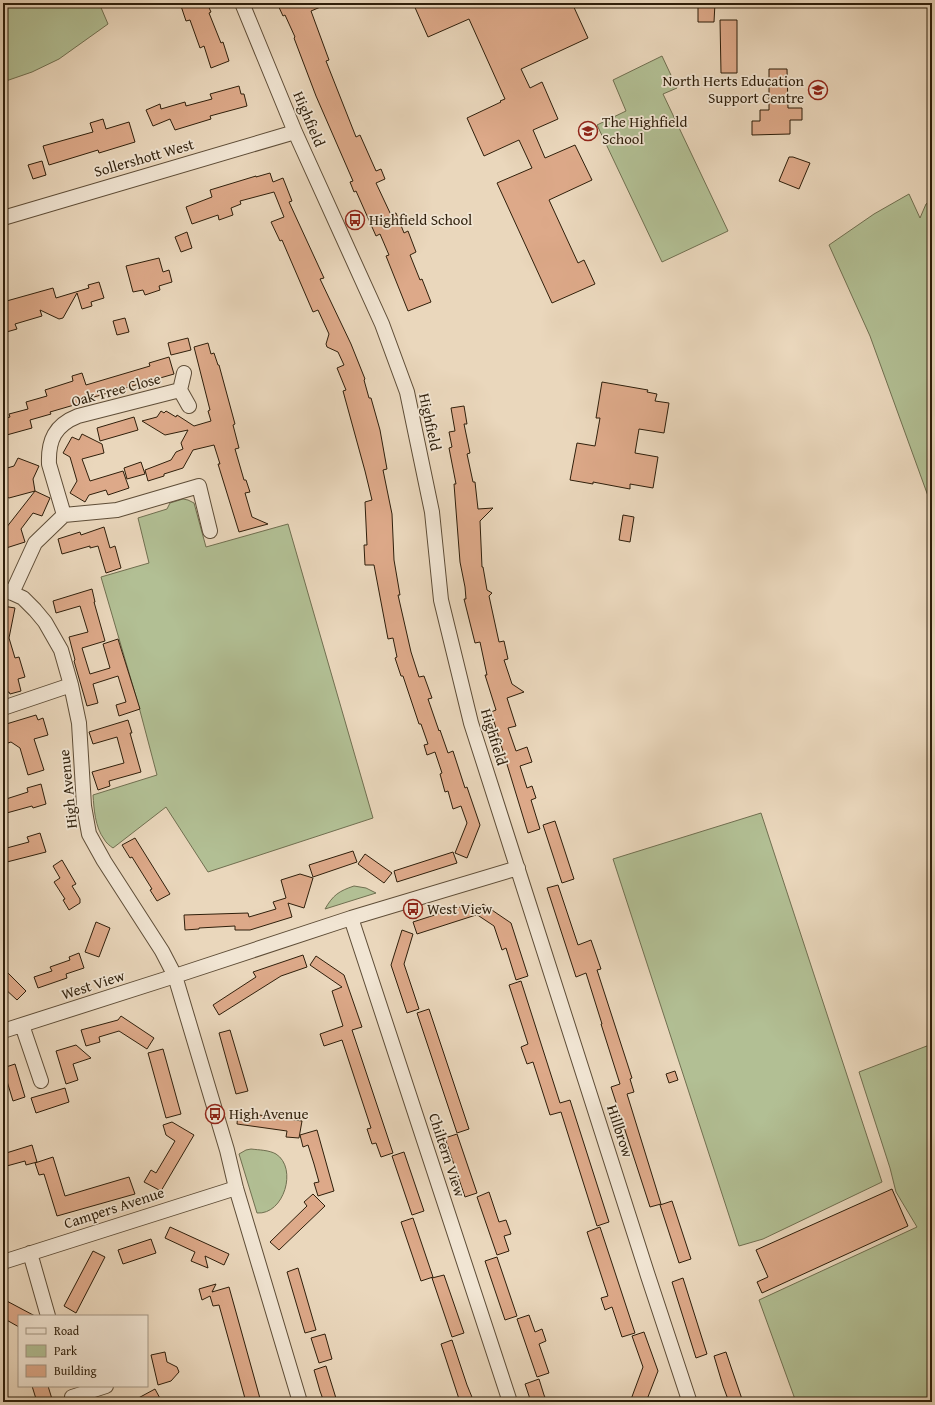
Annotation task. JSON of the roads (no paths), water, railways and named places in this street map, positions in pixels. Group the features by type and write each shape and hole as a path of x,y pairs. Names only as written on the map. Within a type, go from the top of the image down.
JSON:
{"street":[{"name":"Highfield","path":"242,3 295,132 382,324 409,399 432,512 441,600 471,723 518,868"},
{"name":"Sollershott West","path":"3,218 295,132"},
{"name":"Oak Tree Close","path":"184,373 180,390 189,406"},
{"name":"Oak Tree Close","path":"64,515 51,470 49,456 52,440 61,425 78,416 180,390"},
{"path":"8,591 35,543 64,515 117,510 199,486 210,531"},
{"name":"High Avenue","path":"8,591 23,598 35,610 45,622 60,650 72,685 78,724 84,806 89,834 104,861 162,951 175,976 300,1402"},
{"path":"3,708 72,685"},
{"name":"West View","path":"3,1031 351,918 518,868"},
{"name":"Hillbrow","path":"518,868 689,1400 686,1402"},
{"name":"Chiltern View","path":"351,918 510,1402"},
{"path":"22,1025 41,1081"},
{"name":"Campers Avenue","path":"3,1262 236,1188"},
{"path":"30,1253 48,1315"},
{"path":"71,1395 102,1387"}],"place":[{"name":"North Herts Education Support Centre","path":"818,90"},
{"name":"The Highfield School","path":"588,131"},
{"name":"Highfield School","path":"355,220"},
{"name":"West View","path":"413,909"},
{"name":"High Avenue","path":"215,1114"}]}
